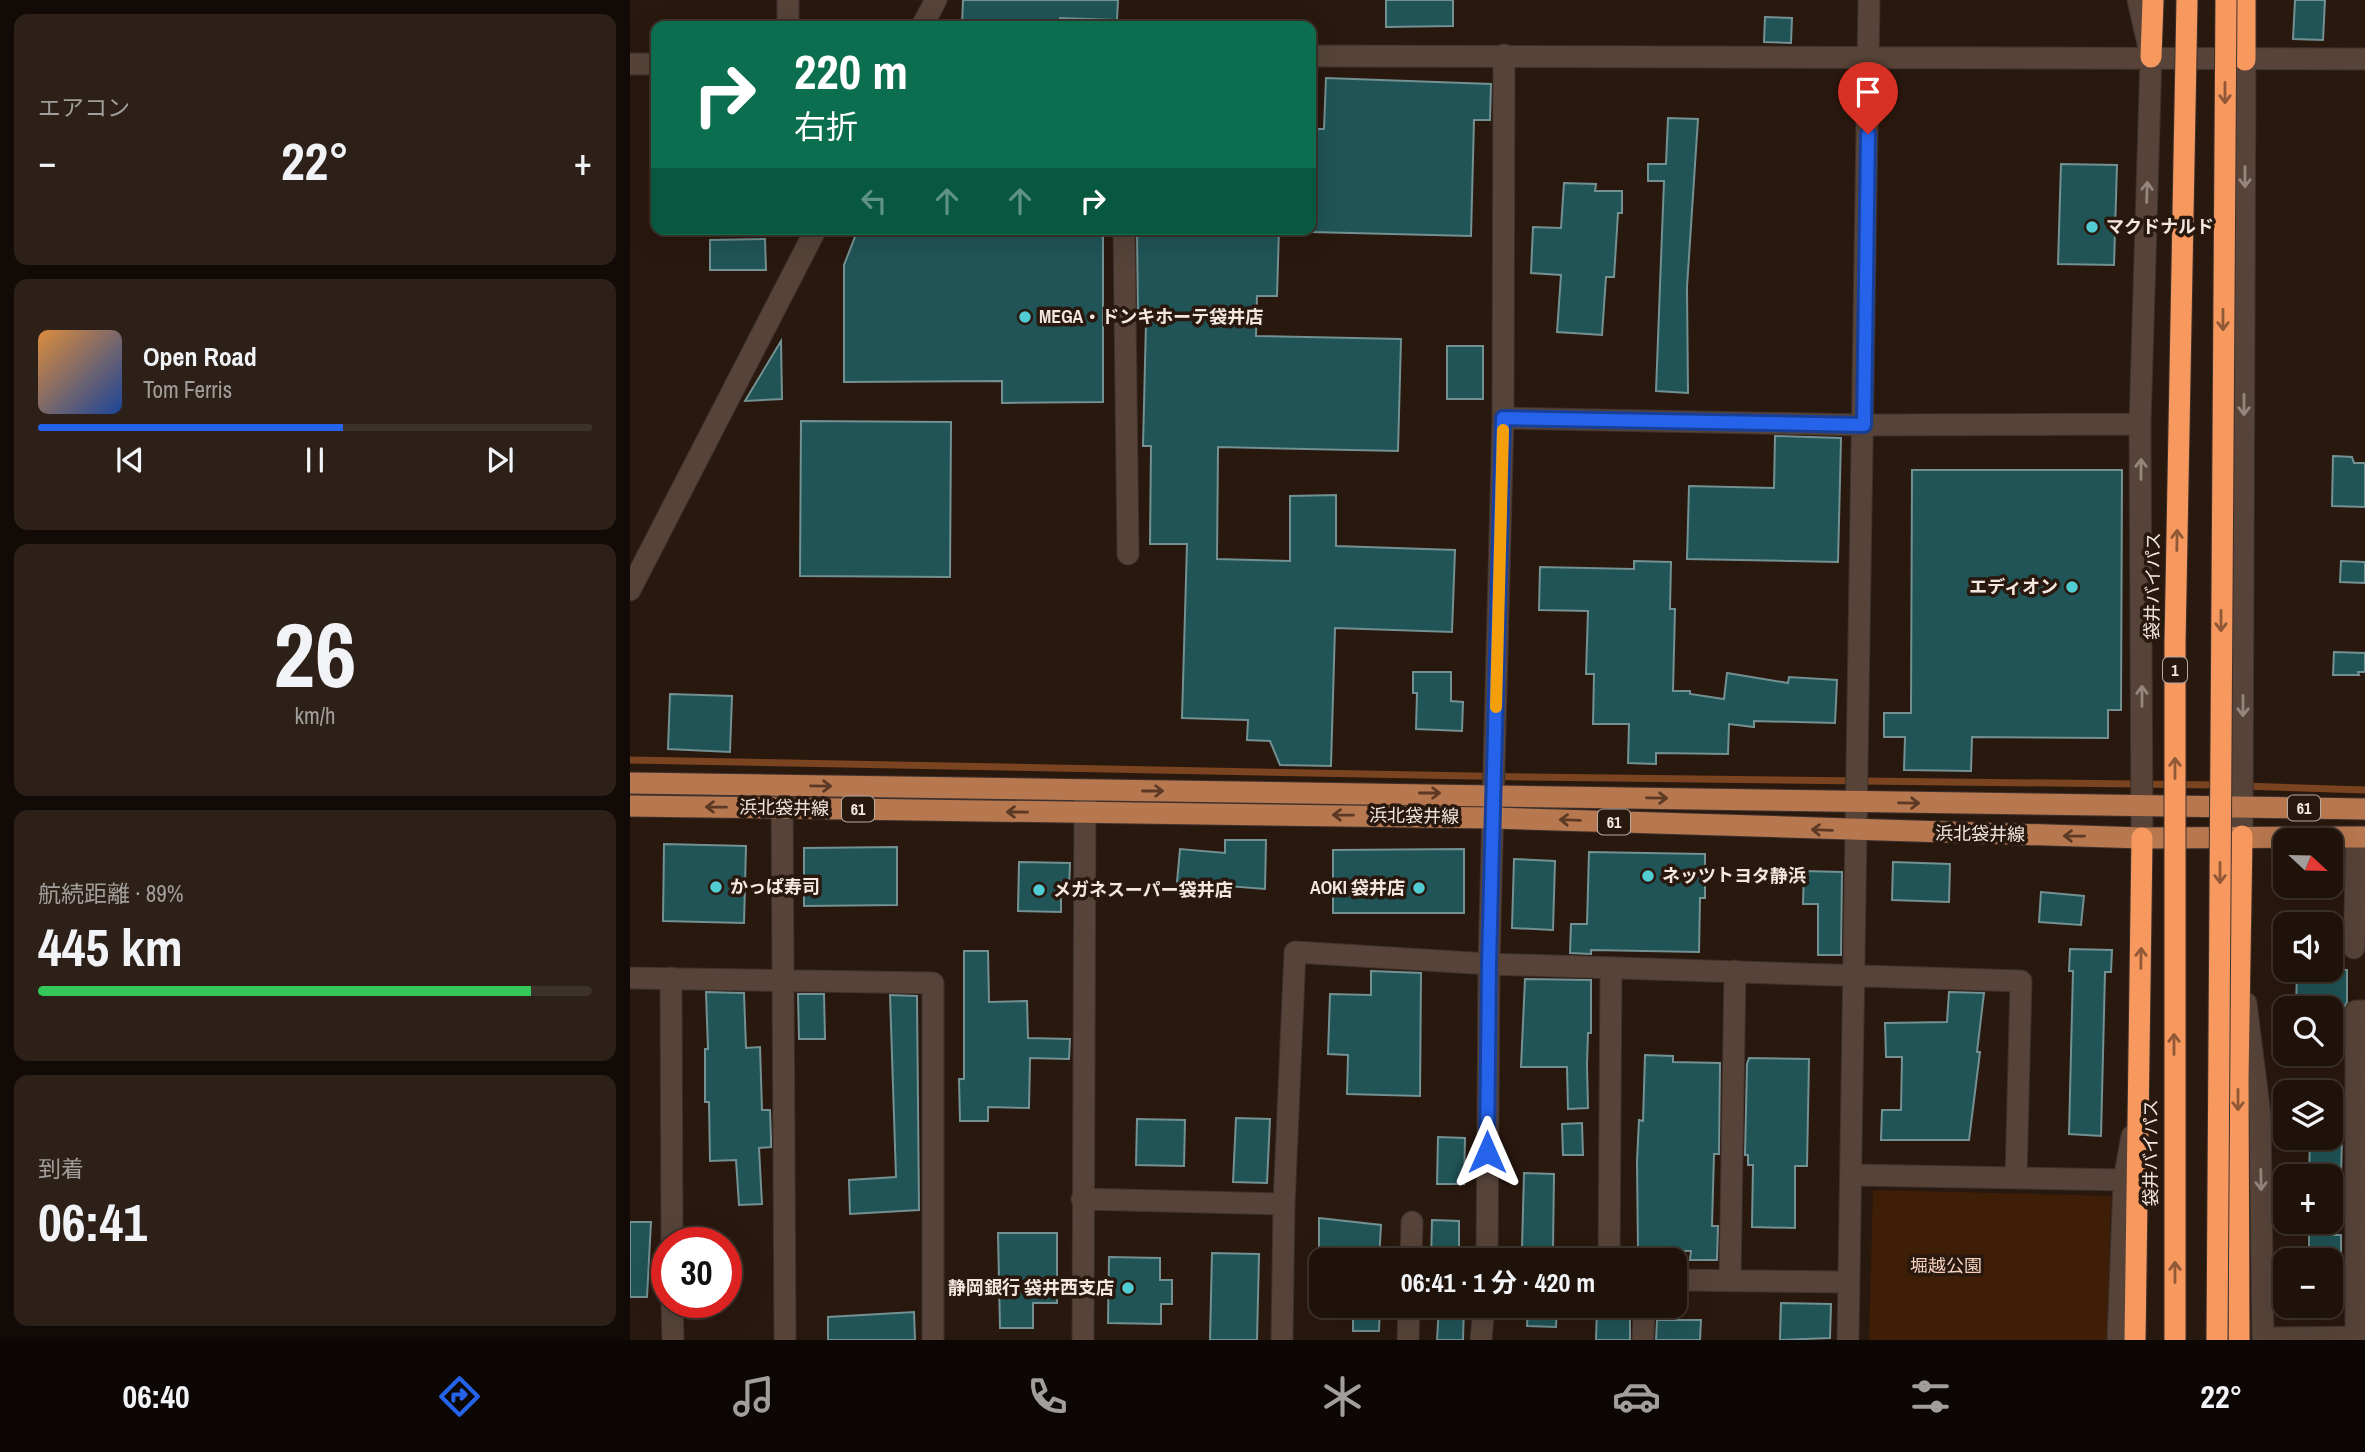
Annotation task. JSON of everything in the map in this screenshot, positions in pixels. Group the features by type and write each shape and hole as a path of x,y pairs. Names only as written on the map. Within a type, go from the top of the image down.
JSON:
{"highway":[{"path":"2151,57 2153,0"},
{"name":"袋井バイパス","path":"2175,1340 2175,643 2187,0"},
{"path":"2217,1340 2226,0"},
{"path":"2245,0 2245,60"},
{"path":"2239,1340 2242,836"},
{"path":"2135,1340 2142,838"}],"main road":[{"name":"浜北袋井線","path":"630,783 2365,809"},
{"name":"浜北袋井線","path":"630,806 1493,818 2142,838 2361,837"}],"street":[{"path":"788,0 788,21"},
{"path":"925,21 936,0"},
{"path":"1848,1340 1853,1175 1869,0"},
{"path":"2138,0 2151,57 2140,424 2142,838"},
{"path":"1487,1248 1489,964 1503,418 1504,55"},
{"path":"1316,56 2365,59"},
{"path":"2242,836 2245,60"},
{"path":"630,64 651,64"},
{"path":"798,235 803,255"},
{"path":"630,590 813,235"},
{"path":"1124,235 1128,554"},
{"path":"1503,418 1864,425 2140,424"},
{"path":"782,785 785,1340"},
{"path":"1083,1340 1085,790"},
{"path":"2354,948 2361,837"},
{"path":"1282,1340 1284,1204 1295,952 1489,964 2021,981 2016,1178"},
{"path":"2241,966 2260,1115 2263,1339 2359,1338 2356,1011 2365,1011"},
{"path":"1609,1248 1611,968"},
{"path":"1730,1281 1735,971"},
{"path":"630,978 933,983 933,1340"},
{"path":"671,978 672,1227"},
{"path":"2118,1340 2124,1180 2138,1100"},
{"path":"1853,1175 2124,1180"},
{"path":"1082,1199 1284,1204"},
{"path":"1411,1248 1412,1222"},
{"path":"1687,1280 1849,1282"},
{"path":"672,1318 673,1340"},
{"path":"1408,1340 1409,1318"},
{"path":"1481,1340 1483,1318"},
{"path":"1643,1340 1644,1318"}],"green space":[{"name":"堀越公園","path":"1873,1190 2111,1196 2107,1340 1869,1340"}],"building":[{"path":"963,0 1118,0 1117,20 1060,18 1060,21 962,21"},
{"path":"1386,0 1453,0 1453,26 1386,27"},
{"path":"2295,0 2325,0 2323,40 2293,39"},
{"path":"1765,17 1792,18 1791,43 1764,42"},
{"path":"1326,78 1491,84 1490,120 1474,120 1471,236 1316,232 1316,129 1324,129"},
{"path":"1668,118 1698,119 1687,287 1688,393 1656,391 1664,181 1648,181 1648,164 1666,164"},
{"path":"2061,164 2117,165 2114,265 2058,264"},
{"path":"1564,183 1596,184 1595,191 1622,191 1614,277 1606,277 1602,335 1557,332 1561,275 1531,273 1533,227 1561,228"},
{"path":"856,235 1103,235 1103,402 1002,403 1002,381 844,382 844,265"},
{"path":"1137,235 1279,235 1277,296 1257,296 1256,336 1401,339 1398,451 1218,447 1217,559 1290,561 1290,496 1336,495 1336,546 1455,550 1452,632 1335,628 1331,766 1280,765 1270,741 1247,740 1248,720 1182,718 1187,544 1150,544 1151,446 1143,446 1146,322 1138,322"},
{"path":"765,239 766,270 710,270 710,240"},
{"path":"781,341 782,399 745,401"},
{"path":"1447,346 1483,346 1483,399 1447,399"},
{"path":"801,421 951,422 950,577 800,576"},
{"path":"1775,436 1841,438 1838,562 1687,559 1689,486 1774,488"},
{"path":"2333,456 2352,457 2354,463 2365,463 2365,507 2332,506"},
{"path":"1912,470 2122,470 2121,710 2108,710 2108,738 1972,737 1971,771 1904,770 1905,737 1884,737 1884,713 1911,713"},
{"path":"1634,561 1671,562 1670,609 1675,609 1673,691 1690,691 1690,694 1724,699 1727,673 1788,683 1789,677 1837,680 1835,723 1754,721 1754,727 1729,724 1728,754 1656,753 1656,764 1628,763 1629,724 1593,724 1594,674 1586,674 1588,611 1539,610 1540,567 1634,569"},
{"path":"2341,561 2365,562 2365,583 2340,582"},
{"path":"2334,652 2365,653 2365,672 2358,672 2359,675 2333,675"},
{"path":"1413,672 1451,672 1451,701 1463,702 1462,731 1416,729 1417,693 1413,693"},
{"path":"670,694 732,696 730,752 668,749"},
{"path":"1225,840 1266,840 1265,889 1177,882 1180,849 1225,853"},
{"path":"664,844 746,846 744,923 663,921"},
{"path":"897,847 897,905 804,906 804,848"},
{"path":"1464,849 1464,913 1333,913 1333,850"},
{"path":"1589,852 1705,854 1705,898 1700,898 1699,952 1591,950 1591,954 1570,953 1571,924 1587,924"},
{"path":"1514,859 1555,861 1553,930 1512,928"},
{"path":"1019,862 1070,863 1069,889 1061,889 1061,912 1018,911"},
{"path":"1893,862 1950,864 1949,902 1892,900"},
{"path":"1804,871 1842,872 1841,955 1818,955 1818,904 1803,904"},
{"path":"2041,892 2084,896 2081,925 2039,922"},
{"path":"2070,949 2112,950 2111,972 2105,972 2101,1136 2069,1134 2073,971 2069,971"},
{"path":"964,951 988,951 989,1002 1027,1001 1028,1038 1070,1039 1069,1059 1030,1058 1029,1108 988,1107 988,1121 960,1121 959,1079 964,1079"},
{"path":"2343,970 2347,970 2347,1002 2344,1008 2343,996 2296,996 2297,982 2343,982"},
{"path":"1371,971 1421,973 1420,1096 1347,1094 1348,1055 1328,1054 1330,994 1371,995"},
{"path":"1525,979 1591,980 1588,1108 1568,1109 1567,1067 1521,1067"},
{"path":"706,992 744,993 746,1048 760,1047 762,1110 770,1110 771,1139 771,1147 759,1148 762,1204 739,1205 736,1160 710,1161 709,1102 705,1102 705,1049 708,1049"},
{"path":"1949,992 1984,993 1969,1140 1881,1140 1882,1110 1901,1110 1902,1057 1886,1057 1885,1023 1947,1022"},
{"path":"798,994 824,994 825,1039 799,1039"},
{"path":"890,995 917,996 919,1210 850,1214 849,1180 896,1177"},
{"path":"1645,1055 1673,1056 1673,1062 1720,1063 1719,1154 1714,1154 1712,1226 1718,1226 1717,1260 1690,1260 1691,1251 1687,1251 1687,1248 1638,1248 1637,1161 1639,1120 1643,1121"},
{"path":"1749,1058 1809,1059 1807,1166 1795,1166 1795,1228 1752,1227 1753,1165 1748,1165 1748,1155 1745,1155"},
{"path":"1236,1118 1270,1119 1267,1183 1233,1182"},
{"path":"1137,1119 1185,1120 1184,1166 1136,1165"},
{"path":"1582,1123 1583,1155 1563,1155 1562,1124"},
{"path":"1438,1137 1465,1138 1464,1184 1437,1184"},
{"path":"2310,1150 2342,1150 2341,1164 2309,1164"},
{"path":"1524,1173 1554,1174 1553,1248 1522,1247"},
{"path":"1319,1218 1381,1225 1380,1248 1319,1248"},
{"path":"1432,1220 1459,1221 1459,1248 1431,1248"},
{"path":"630,1222 651,1222 647,1297 630,1297"},
{"path":"998,1233 1057,1233 1057,1303 1033,1303 1033,1328 1000,1328"},
{"path":"2309,1235 2341,1235 2341,1248 2309,1248"},
{"path":"1212,1253 1259,1254 1257,1340 1210,1340"},
{"path":"1109,1257 1160,1258 1160,1280 1172,1280 1172,1304 1161,1304 1161,1324 1108,1323"},
{"path":"1781,1303 1831,1304 1830,1338 1780,1340"},
{"path":"914,1312 915,1340 828,1340 828,1317"},
{"path":"1353,1318 1380,1318 1379,1331 1353,1331"},
{"path":"1438,1318 1464,1318 1463,1340 1437,1340"},
{"path":"1527,1318 1556,1318 1556,1327 1527,1326"},
{"path":"1597,1318 1630,1319 1630,1340 1596,1340"},
{"path":"1657,1320 1701,1320 1700,1340 1656,1340"}],"waterway":[{"path":"630,760 1527,777 2217,785"},
{"path":"2243,786 2365,790"}],"slow traffic":[{"path":"1496,707 1503,430"}],"place":[{"name":"マクドナルド","path":"2092,227"},
{"name":"MEGA・ドンキホーテ袋井店","path":"1025,317"},
{"name":"エディオン","path":"2072,587"},
{"name":"ネッツトヨタ静浜","path":"1648,876"},
{"name":"かっぱ寿司","path":"716,887"},
{"name":"AOKI 袋井店","path":"1419,888"},
{"name":"メガネスーパー袋井店","path":"1039,890"},
{"name":"静岡銀行 袋井西支店","path":"1128,1288"}],"route":[{"path":"1487,1152 1503,418 1864,425 1868,134"}]}
